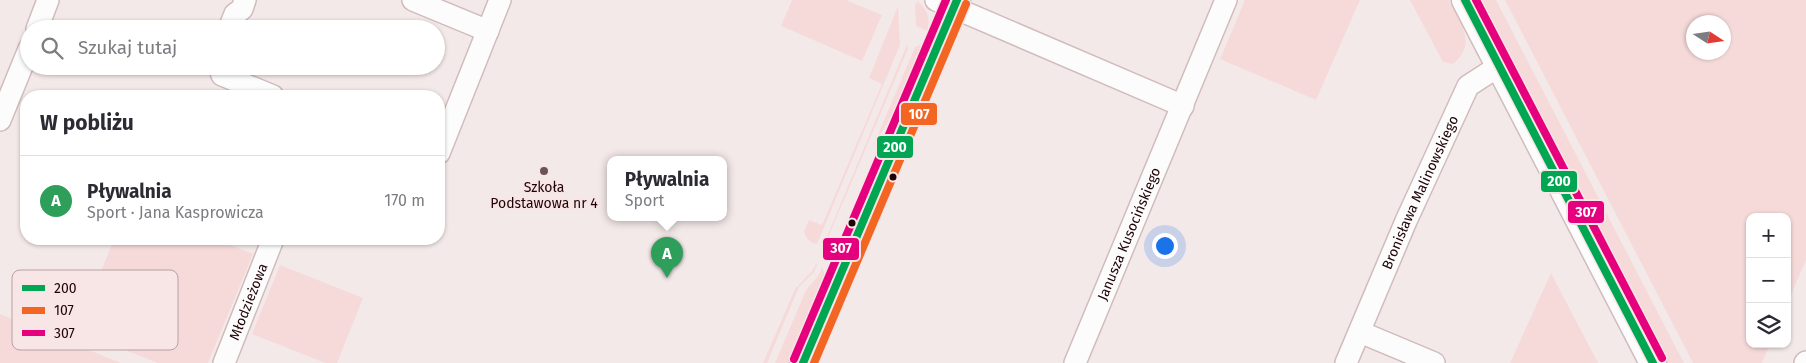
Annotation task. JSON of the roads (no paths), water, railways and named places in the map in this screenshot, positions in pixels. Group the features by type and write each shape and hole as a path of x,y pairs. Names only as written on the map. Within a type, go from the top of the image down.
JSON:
{"street":[{"path":"40,20 48,0"},
{"path":"413,0 488,30"},
{"path":"445,138 500,0"},
{"name":"Janusza Kusocińskiego","path":"1075,363 1226,0"},
{"path":"1465,0 1653,363"},
{"path":"803,363 949,2 1183,106"},
{"name":"Bronisława Malinowskiego","path":"1346,363 1406,220 1468,86 1499,66"},
{"path":"0,120 20,71"},
{"path":"222,75 258,90"},
{"name":"Młodzieżowa","path":"224,363 271,245"},
{"path":"1360,332 1434,363"}],"place":[{"name":"Szkoła Podstawowa nr 4","path":"544,171"},
{"name":"Pływalnia","path":"667,278"}]}
